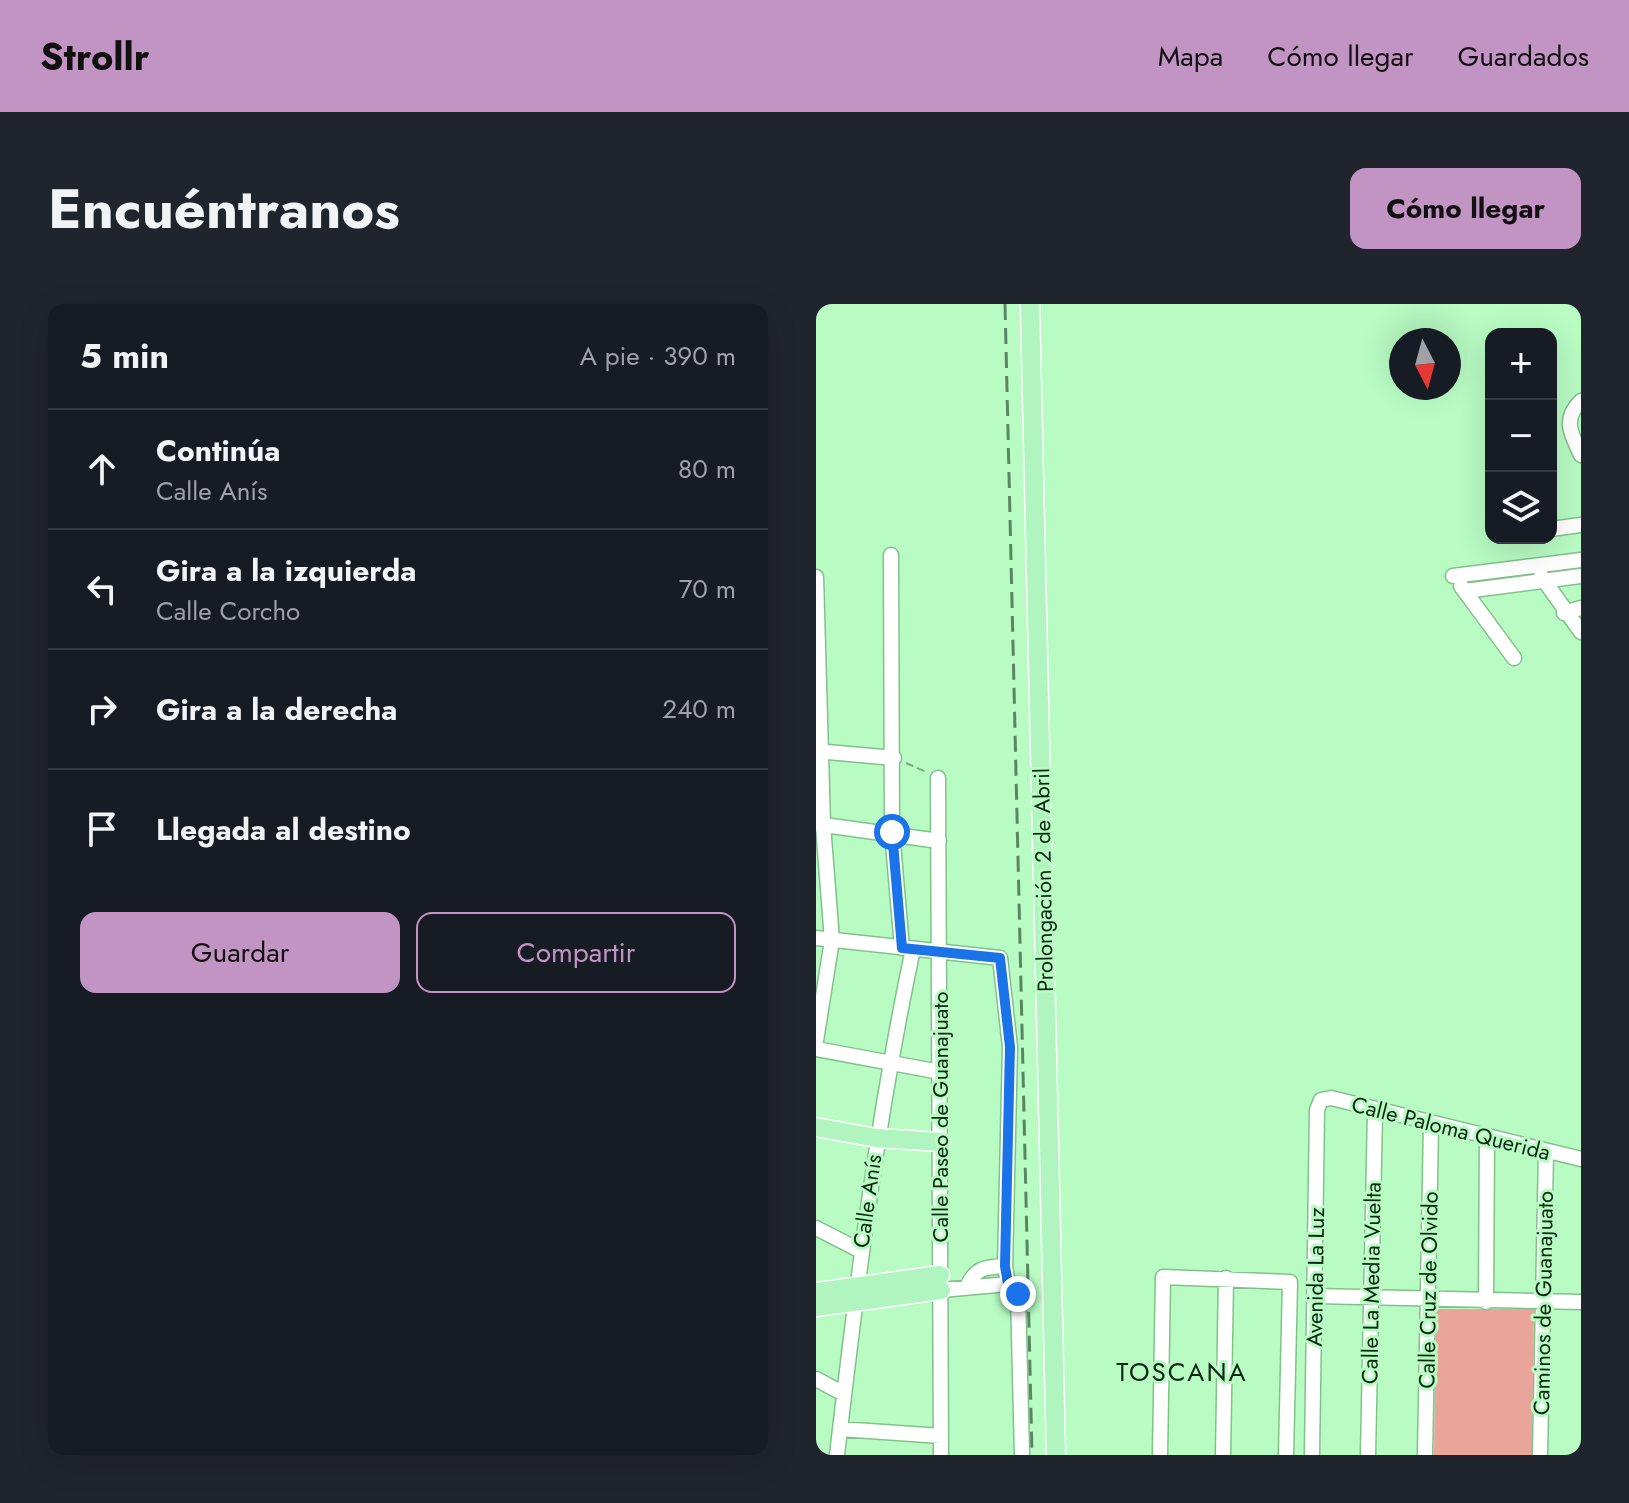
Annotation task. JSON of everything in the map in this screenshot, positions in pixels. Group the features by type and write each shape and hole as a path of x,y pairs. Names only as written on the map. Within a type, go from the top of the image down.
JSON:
{"main road":[{"name":"Prolongación 2 de Abril","path":"1030,304 1056,1455"},
{"path":"816,1127 876,1138 941,1142"},
{"path":"816,1292 855,1294 940,1283"},
{"path":"816,1307 855,1294"}],"street":[{"path":"1581,401 1571,411 1568,423 1581,455"},
{"path":"1557,528 1581,525"},
{"name":"Calle Anís","path":"837,1455 859,1250 908,948 892,832 891,555"},
{"path":"1514,658 1453,576 1581,560"},
{"path":"1536,564 1542,581 1581,632"},
{"path":"1465,591 1581,576"},
{"path":"816,577 820,824 832,940 816,1041"},
{"path":"1564,613 1581,608"},
{"path":"819,752 894,758"},
{"name":"Calle Paseo de Guanajuato","path":"938,778 941,1455"},
{"path":"820,824 939,841"},
{"path":"816,938 1000,958 1010,1047 1005,1266 1008,1284 1018,1294 1022,1455"},
{"path":"816,1049 940,1072"},
{"name":"Calle Paloma Querida","path":"1321,1100 1331,1098 1581,1159"},
{"name":"Avenida La Luz","path":"1312,1455 1317,1110 1321,1100"},
{"name":"Calle La Media Vuelta","path":"1368,1455 1375,1111"},
{"name":"Calle Cruz de Olvido","path":"1425,1455 1431,1124"},
{"path":"1486,1302 1487,1137"},
{"name":"Caminos de Guanajuato","path":"1540,1455 1546,1151"},
{"path":"816,1228 859,1250"},
{"path":"967,1287 972,1275 982,1268 1005,1266"},
{"path":"1160,1455 1163,1277 1226,1278 1223,1455"},
{"name":"Avenida La Luz","path":"1226,1278 1290,1282 1286,1455"},
{"path":"940,1283 967,1287 1008,1284"},
{"path":"1316,1296 1428,1301 1581,1302"},
{"path":"816,1379 844,1394"},
{"path":"840,1429 941,1436"}],"path":[{"path":"894,758 938,778"}],"shaded area":[{"path":"1436,1309 1534,1309 1532,1455 1434,1455"}],"railway":[{"path":"1005,304 1032,1455"}],"district":[{"name":"TOSCANA","path":"1182,1372"}],"route":[{"path":"892,832 902,948 1000,958 1006,1035 1010,1047 1005,1266 1008,1284 1018,1294"}]}
